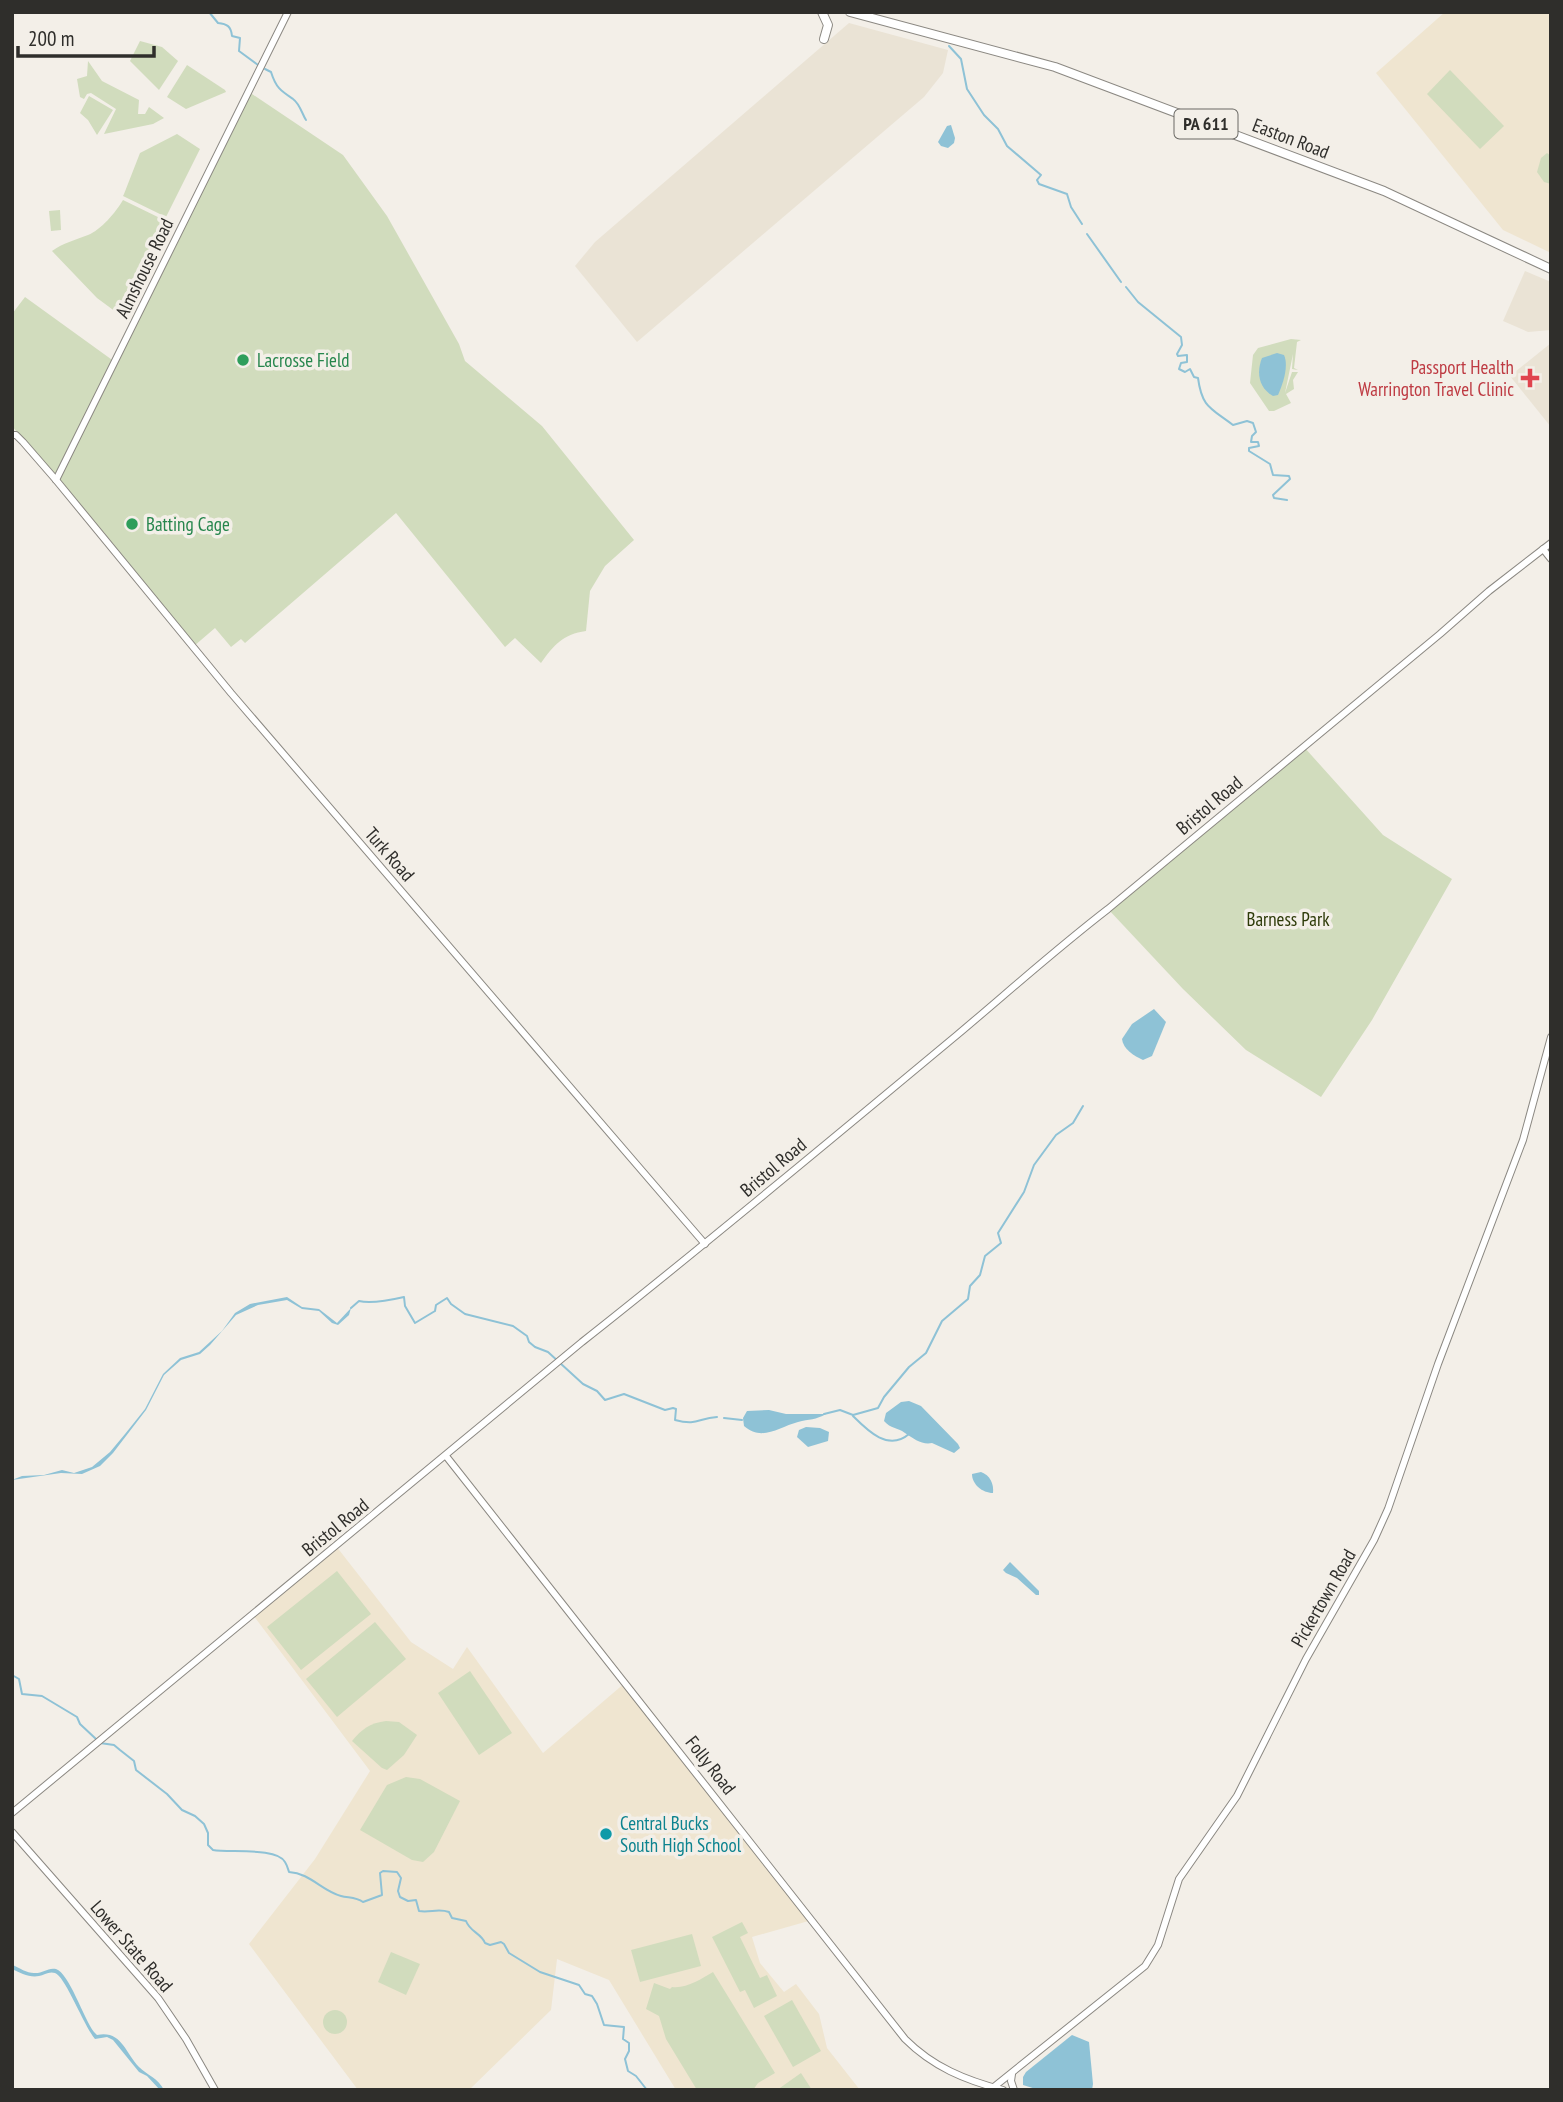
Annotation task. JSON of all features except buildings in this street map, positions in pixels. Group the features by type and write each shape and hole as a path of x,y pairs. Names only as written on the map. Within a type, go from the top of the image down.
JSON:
{"highway":[{"path":"822,12 828,25 824,39"},
{"name":"Easton Road","path":"850,12 1055,67 1384,191 1551,269"}],"street":[{"name":"Almshouse Road","path":"56,480 288,12"},
{"path":"12,435 22,440 56,480"},
{"name":"Turk Road","path":"56,480 231,693 705,1244"},
{"name":"Bristol Road","path":"12,1813 705,1244 981,1015 1069,938 1440,634 1489,590 1551,543"},
{"path":"1543,549 1551,559"},
{"name":"Pickertown Road","path":"991,2088 1139,1972 1158,1945 1179,1879 1237,1796 1312,1647 1374,1539 1388,1509 1438,1364 1514,1164 1532,1110 1551,1037"},
{"name":"Folly Road","path":"446,1456 905,2039 923,2057 940,2067 991,2088 1003,2090"},
{"name":"Lower State Road","path":"12,1832 158,1998 186,2039 215,2090"},
{"path":"1013,2072 1011,2081 1014,2090"},
{"path":"975,2082 979,2090"}],"shaded area":[{"path":"1445,12 1551,12 1551,253 1503,230 1376,73"},
{"path":"849,23 948,50 943,73 924,97 637,342 575,266 595,242"},
{"path":"1525,271 1551,282 1551,330 1528,332 1503,321"},
{"path":"1551,343 1551,427 1510,376"},
{"path":"336,1546 411,1642 453,1669 467,1647 543,1753 626,1682 812,1920 752,1937 760,1963 784,1992 796,1984 819,2014 827,2048 860,2090 676,2090 609,1980 557,1959 551,2010 469,2090 358,2090 249,1944 315,1859 370,1771 253,1615"}],"green space":[{"path":"140,41 162,47 178,61 159,90 130,61"},
{"path":"88,61 102,81 139,100 138,114 145,114 149,107 164,118 153,124 104,134 116,109 91,93 84,99 80,97 77,79 87,76"},
{"path":"187,65 226,92 186,109 167,97"},
{"path":"1450,70 1504,126 1480,149 1427,94"},
{"path":"249,92 343,155 387,216 459,344 465,361 542,426 634,540 605,566 590,591 586,631 560,641 541,663 515,638 505,647 396,513 245,643 241,639 231,647 215,628 194,646 12,426 12,314 25,297 115,362"},
{"path":"89,96 113,110 97,135 80,113"},
{"path":"177,134 200,149 166,217 123,196 140,153"},
{"path":"1547,153 1551,156 1551,184 1544,182 1537,172 1541,158"},
{"path":"123,200 164,220 116,312 97,298 52,251 98,229"},
{"path":"60,210 61,230 51,231 49,211"},
{"path":"1291,339 1301,340 1297,342 1294,368 1298,370 1292,369 1293,354 1285,393 1292,372 1298,372 1293,380 1294,389 1286,394 1291,403 1269,411 1250,383 1253,355 1258,348"},
{"name":"Barness Park","path":"1304,747 1383,835 1452,879 1372,1020 1321,1097 1246,1050 1183,989 1108,909"},
{"path":"337,1571 371,1614 301,1670 267,1627"},
{"path":"375,1622 406,1659 337,1717 306,1679"},
{"path":"470,1671 512,1733 479,1755 438,1693"},
{"path":"386,1721 399,1722 417,1735 404,1755 387,1770 352,1741 367,1727"},
{"path":"406,1777 420,1779 460,1801 434,1852 423,1862 412,1860 360,1830 387,1785"},
{"path":"742,1922 748,1933 740,1937 760,1978 767,1975 777,1996 754,2008 745,1990 740,1992 712,1937"},
{"path":"692,1934 701,1966 640,1982 631,1950"},
{"path":"391,1952 420,1964 406,1995 378,1982"},
{"path":"713,1972 775,2073 758,2083 753,2090 697,2090 666,2039 659,2016 646,2009 654,1983 670,1989 688,1985"},
{"path":"792,2000 821,2051 793,2067 764,2016"},
{"path":"335,2010 344,2013 347,2022 344,2031 335,2034 326,2031 323,2022 326,2013"},
{"path":"801,2073 812,2090 777,2090"}],"water":[{"path":"951,125 954,143 948,148 941,146 938,142 947,126"},
{"path":"1277,353 1284,355 1286,370 1278,395 1273,396 1262,384 1259,369 1262,358"},
{"path":"1154,1009 1166,1022 1152,1056 1143,1060 1127,1049 1122,1039 1132,1024"},
{"path":"287,1297 302,1307 319,1309 337,1323 351,1308 349,1315 338,1325 319,1311 302,1309 287,1300 258,1305 236,1315 210,1345 200,1354 181,1360 164,1375 146,1410 100,1466 82,1474 61,1473 12,1480 62,1470 74,1473 92,1467 110,1452 125,1434 145,1409 163,1374 180,1358 199,1352 222,1331 235,1313 250,1304"},
{"path":"909,1401 921,1406 960,1448 954,1453 932,1443 921,1442 884,1421 886,1413 901,1402"},
{"path":"769,1410 786,1414 826,1414 771,1432 757,1433 744,1426 743,1418 747,1411"},
{"path":"806,1427 829,1432 828,1441 808,1447 797,1437 799,1430"},
{"path":"981,1472 991,1480 993,1493 982,1490 974,1481 972,1474"},
{"path":"1010,1562 1039,1591 1039,1595 1003,1570"},
{"path":"13,1965 31,1973 53,1969 61,1972 94,2032 117,2039 139,2067 164,2090 160,2090 147,2076 139,2072 113,2040 107,2037 95,2039 59,1976 49,1973 29,1976 12,1969"},
{"path":"1072,2035 1089,2042 1092,2090 1039,2090 1023,2085 1026,2072"}],"waterway":[{"path":"209,12 218,23 228,26 232,36 240,38 239,51 258,65"},
{"path":"949,46 961,59 967,89 984,115 998,129 1007,146 1041,175 1037,180 1039,184 1067,194 1071,207 1082,224"},
{"path":"265,69 271,72 279,88 293,99 306,120"},
{"path":"1087,234 1121,282"},
{"path":"1126,287 1138,302 1181,337 1182,345 1177,354 1187,355 1187,362 1181,363 1179,369 1185,372 1190,369 1194,377 1198,378 1202,396 1213,411 1233,425 1247,421 1253,423 1256,432 1251,442 1258,442 1259,446 1249,448 1249,451 1270,464 1273,475 1289,476 1290,479 1273,495 1274,498 1287,500"},
{"path":"824,1414 840,1410 853,1415 878,1408 909,1367 926,1353 942,1321 968,1299 970,1286 980,1275 985,1256 1001,1243 998,1233 1024,1192 1034,1165 1056,1135 1073,1123 1083,1106"},
{"path":"351,1308 359,1301 375,1302 404,1297 405,1306 415,1323 435,1311 436,1305 447,1298 465,1314 513,1326 527,1336 535,1347 548,1352 605,1400 624,1394 665,1410 676,1409 675,1420 683,1422 717,1417"},
{"path":"853,1416 871,1433 886,1440 901,1439 909,1434"},
{"path":"724,1418 742,1420"},
{"path":"12,1675 19,1679 22,1694 42,1696 77,1717 80,1724 96,1739"},
{"path":"100,1743 114,1745 134,1761 136,1770 167,1794 182,1810 204,1824 208,1833 208,1845 213,1850 273,1854 285,1862 289,1872 303,1875 334,1894 363,1902 382,1895 380,1873 397,1872 401,1878 398,1891 400,1897 408,1901 416,1900 419,1911 449,1912 452,1918 466,1921 485,1943 490,1945 501,1942 509,1953 540,1972 579,1985 585,1994 592,1996 604,2025 624,2027 623,2039 629,2043 625,2059 628,2071 636,2076 647,2090"}],"place":[{"name":"Lacrosse Field","path":"243,360"},
{"name":"Passport Health Warrington Travel Clinic","path":"1530,378"},
{"name":"Batting Cage","path":"132,524"},
{"name":"Central Bucks South High School","path":"606,1834"}]}
